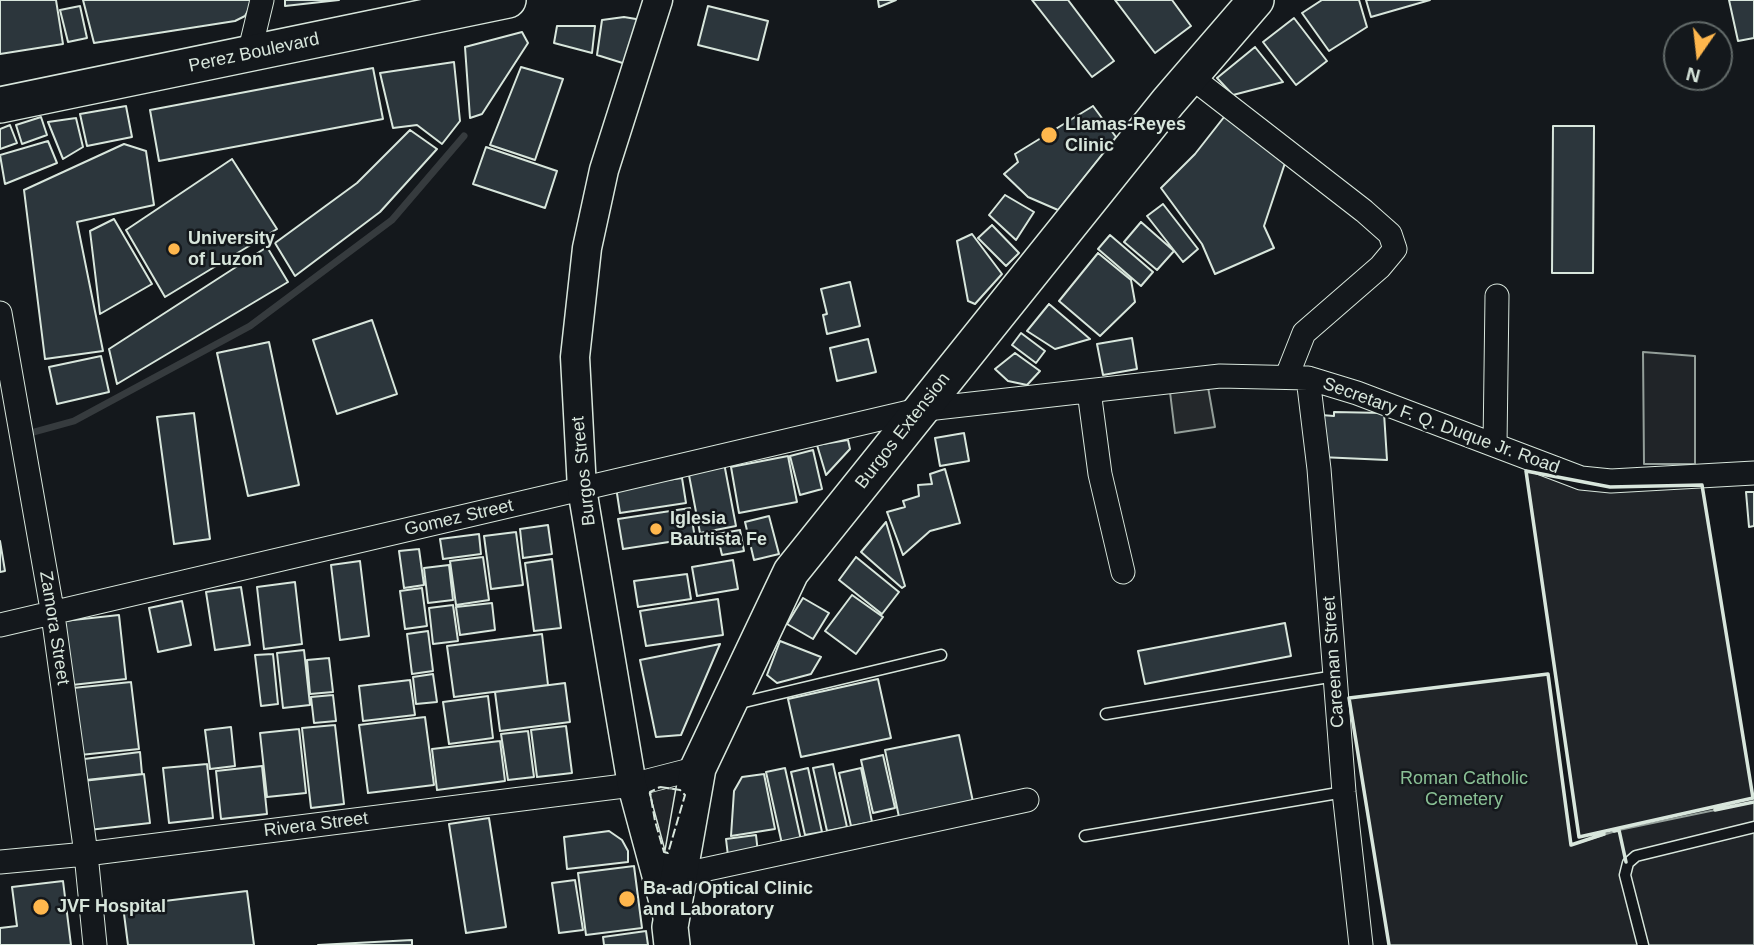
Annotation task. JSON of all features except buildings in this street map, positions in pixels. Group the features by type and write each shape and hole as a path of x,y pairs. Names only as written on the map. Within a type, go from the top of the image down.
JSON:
{"main road":[{"name":"Perez Boulevard","path":"0,105 508,0"},
{"name":"Burgos Extension","path":"671,936 698,768 791,572 1190,76 1256,0"}],"street":[{"path":"249,54 261,0"},
{"name":"Burgos Street","path":"659,0 604,170 587,247 575,356 582,489 632,785 671,936"},
{"path":"1190,76 1390,234 1395,249 1380,267 1304,333 1298,377"},
{"path":"1495,445 1497,296"},
{"name":"Zamora Street","path":"0,313 53,615 86,854 95,945"},
{"name":"Secretary F. Q. Duque Jr. Road","path":"918,411 1220,376 1298,377 1357,393 1581,478 1611,481 1754,473"},
{"name":"Careenan Street","path":"1298,377 1319,469 1344,792 1361,945"},
{"path":"1089,391 1100,474 1123,572"},
{"name":"Gomez Street","path":"0,625 53,615 918,411"},
{"name":"Rivera Street","path":"0,862 86,854 632,785 698,768"},
{"path":"680,875 1027,800"}],"lane":[{"path":"725,708 776,692 941,655"},
{"path":"1106,715 1335,676"},
{"path":"1085,836 1344,792"},
{"path":"1643,945 1625,875 1628,863 1636,856 1754,827"}],"green space":[{"path":"1643,352 1695,356 1695,464 1644,464"},
{"path":"1526,471 1610,487 1702,485 1753,798 1579,837"},
{"name":"Roman Catholic Cemetery","path":"1548,674 1571,845 1619,830 1754,802 1754,945 1389,945 1349,698"},
{"path":"660,787 680,790 668,853 664,852 650,792"}],"shaded area":[{"path":"1208,387 1215,427 1175,433 1170,392"}],"waterway":[{"path":"34,432 74,421 250,326 392,220 464,136"}],"fence":[{"path":"660,787 680,790 685,795 668,853 664,852 650,792 660,787"}],"wall":[{"path":"1526,471 1610,487 1702,485 1753,798 1579,837 1526,471"},
{"path":"1389,945 1349,698 1548,674 1571,845 1604,834"},
{"path":"1715,810 1754,802"},
{"path":"1614,831 1619,830 1626,862"}],"place":[{"name":"Llamas-Reyes Clinic","path":"1049,135"},
{"name":"University of Luzon","path":"174,249"},
{"name":"Iglesia Bautista Fe","path":"656,529"},
{"name":"Ba-ad Optical Clinic and Laboratory","path":"627,899"},
{"name":"JVF Hospital","path":"41,907"}]}
